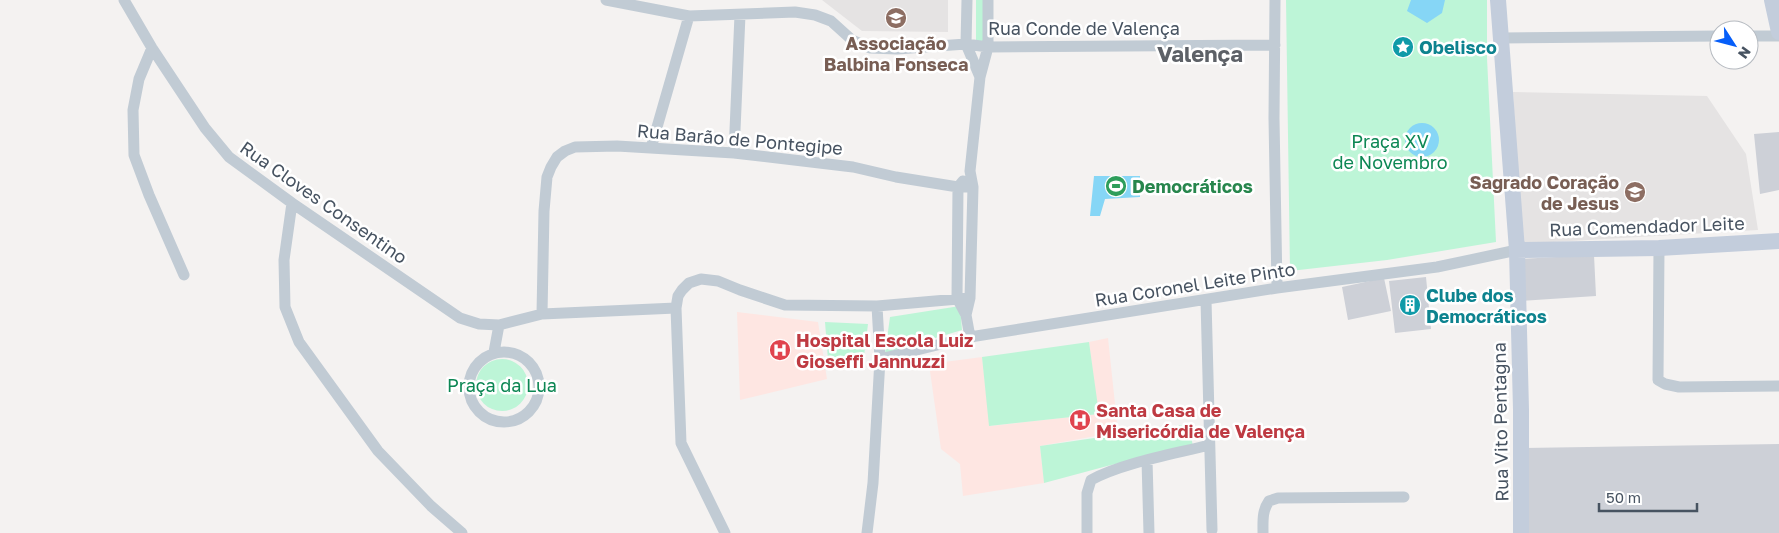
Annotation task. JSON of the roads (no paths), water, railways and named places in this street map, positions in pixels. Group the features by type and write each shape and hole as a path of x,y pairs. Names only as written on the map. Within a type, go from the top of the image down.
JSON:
{"street":[{"name":"Rua Cloves Consentino","path":"124,0 152,48 205,128 229,157 292,203 460,318 479,324 499,325 542,314 676,308"},
{"name":"Rua Conde de Valença","path":"606,0 689,16 796,12 815,15 830,21 852,40 870,48 897,49 966,44 988,47 1275,45"},
{"path":"967,0 966,44 980,78"},
{"path":"966,315 970,298 973,187 970,171 980,78 988,47 988,0"},
{"path":"1275,0 1274,118 1277,288"},
{"name":"Rua Vito Pentagna","path":"1498,0 1517,250 1521,410 1521,533"},
{"path":"1759,35 1779,34 1772,0"},
{"path":"734,152 740,15"},
{"path":"652,148 689,16"},
{"path":"1501,38 1709,36"},
{"path":"152,48 139,79 133,110 134,155 149,195 184,275"},
{"name":"Rua Barão de Pontegipe","path":"542,314 544,211 547,178 551,166 557,157 575,147 617,146 734,152 853,167 896,177 973,187"},
{"path":"970,171 958,186 957,298 966,315 970,337"},
{"path":"292,203 284,260 285,307 299,342 378,451 431,506 462,533"},
{"name":"Rua Comendador Leite","path":"1517,250 1658,248 1779,241"},
{"path":"1658,248 1658,380 1665,384 1679,387 1775,385"},
{"name":"Rua Coronel Leite Pinto","path":"880,359 970,337 1277,288 1437,267 1517,250"},
{"path":"725,533 681,443 676,308 678,296 689,283 701,279 718,281 785,305 877,306 970,298"},
{"path":"1206,300 1212,530"},
{"path":"867,533 873,483 880,359 877,306"},
{"path":"494,352 506,351 517,353 527,359 539,379 536,401 530,411 520,418 509,422 497,422 486,417 477,410 470,394 470,376 475,366 494,352 499,325"},
{"path":"1087,533 1087,492 1091,480 1100,475 1148,460 1209,445"},
{"path":"1148,460 1149,533"},
{"path":"1263,533 1265,507 1269,501 1278,498 1404,497"}],"water":[{"path":"1411,0 1445,0 1442,13 1427,23 1407,11"},
{"path":"1422,123 1434,128 1439,140 1434,152 1422,157 1410,152 1405,140 1410,128"},
{"name":"Democráticos","path":"1094,176 1140,176 1140,197 1105,199 1100,216 1090,216"}],"place":[{"name":"Associação Balbina Fonseca","path":"896,18"},
{"name":"Obelisco","path":"1403,47"},
{"name":"Democráticos","path":"1116,186"},
{"name":"Sagrado Coração de Jesus","path":"1635,192"},
{"name":"Clube dos Democráticos","path":"1410,305"},
{"name":"Hospital Escola Luiz Gioseffi Jannuzzi","path":"780,350"},
{"name":"Santa Casa de Misericórdia de Valença","path":"1080,420"}],"district":[{"name":"Valença","path":"1200,53"}],"park label":[{"name":"Praça XV de Novembro","path":"1390,151"},
{"name":"Praça da Lua","path":"502,385"}]}
